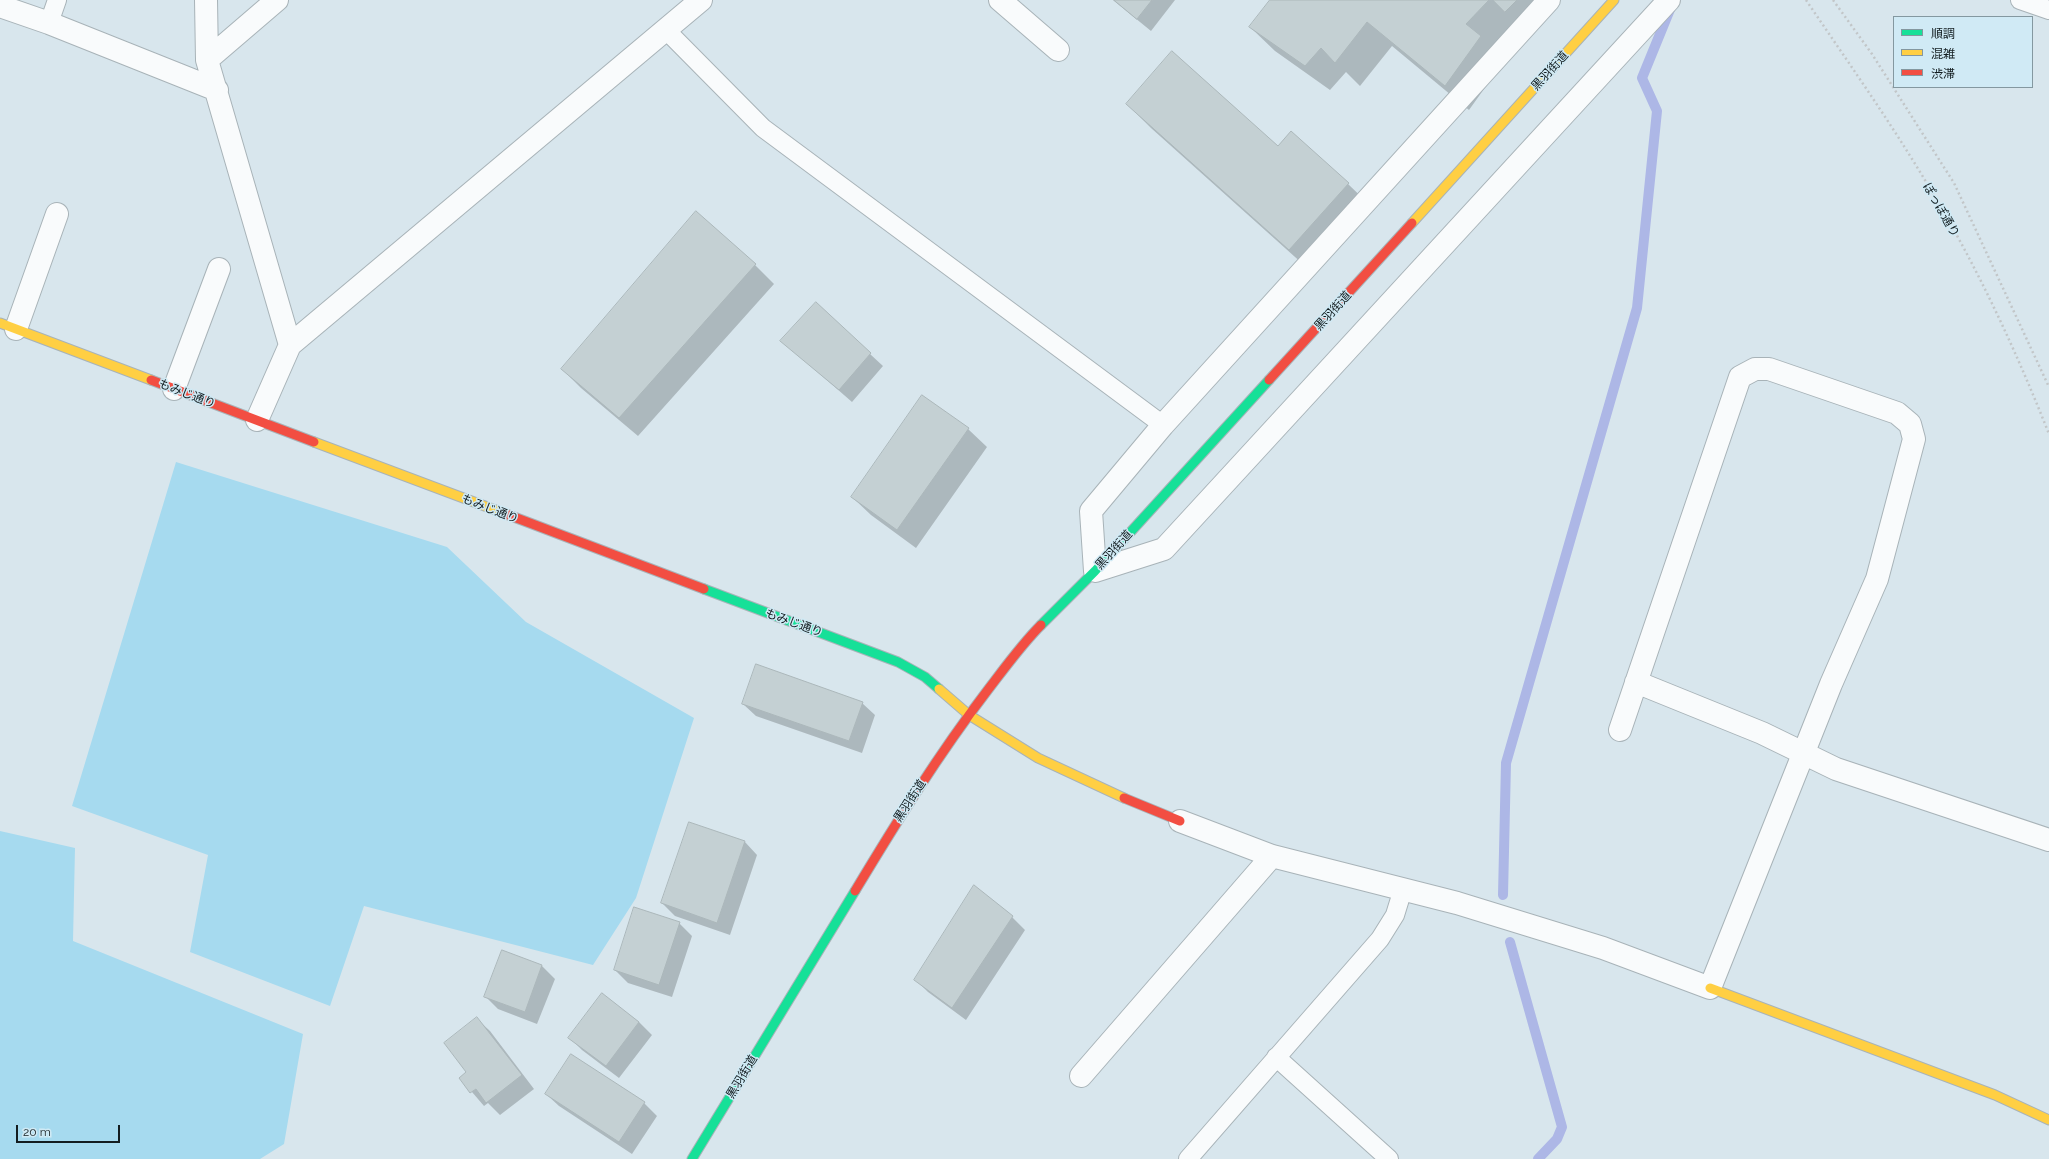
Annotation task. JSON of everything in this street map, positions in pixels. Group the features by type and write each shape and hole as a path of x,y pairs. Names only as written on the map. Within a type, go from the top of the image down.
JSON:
{"street":[{"path":"206,0 207,60 217,90 290,345"},
{"path":"207,60 277,0"},
{"path":"1000,0 1058,50"},
{"path":"1549,0 1163,425 1091,511 1095,571 1164,549 1669,0"},
{"name":"黒羽街道","path":"692,1159 912,797 969,715 1026,640 1095,571 1614,0"},
{"path":"257,420 290,345 666,30 698,1"},
{"path":"0,6 49,23 217,90"},
{"path":"8,326 57,214"},
{"path":"174,389 219,269"},
{"name":"もみじ通り","path":"8,326 898,662 925,677 969,715 1038,758 1136,804 1180,821"},
{"path":"1620,730 1740,377 1754,369 1769,369 1897,413 1910,424 1914,439 1877,580 1803,752 1710,988"},
{"path":"1636,682 1762,733 1836,769 2049,840"},
{"path":"1180,821 1272,856 1457,903 1603,948 1995,1096 2049,1120"},
{"path":"1081,1076 1272,856"}],"lane":[{"path":"49,23 57,0"},
{"path":"2020,0 2049,10"},
{"path":"666,30 763,128 1163,425"},
{"path":"1188,1159 1380,939 1396,915 1403,889"},
{"path":"1276,1057 1389,1159"}],"path":[{"name":"ぽっぽ通り","path":"1806,0 1935,197 1974,268 2012,346 2049,434"},
{"path":"1833,0 1872,54 1893,87"},
{"path":"1894,88 1954,183 2049,387"}],"shaded area":[{"path":"176,462 447,547 526,622 694,718 636,898 593,965 364,906 330,1006 190,952 208,855 72,806"},
{"path":"0,831 75,848 73,941 303,1034 284,1144 260,1159 0,1159"}],"building":[{"path":"1114,0 1152,0 1137,19"},
{"path":"1270,0 1489,0 1466,24 1481,36 1445,86 1367,22 1335,63 1321,48 1305,66 1249,27"},
{"path":"1493,0 1517,0 1505,12"},
{"path":"1172,51 1278,146 1291,131 1349,183 1289,250 1126,104"},
{"path":"696,211 756,264 619,418 561,369"},
{"path":"816,302 871,353 839,390 780,341"},
{"path":"922,395 969,428 897,530 851,497"},
{"path":"756,664 863,702 849,741 742,704"},
{"path":"689,822 745,841 717,923 661,903"},
{"path":"974,885 1013,916 952,1008 914,980"},
{"path":"634,907 680,922 659,985 614,970"},
{"path":"502,950 542,965 525,1012 484,997"},
{"path":"602,993 639,1022 606,1066 568,1038"},
{"path":"477,1017 522,1075 486,1103 476,1089 470,1093 459,1078 466,1072 444,1043"},
{"path":"571,1054 645,1102 619,1142 545,1094"}],"waterway":[{"path":"1503,895 1506,763 1637,308 1657,111 1642,78 1671,7"},
{"path":"1510,942 1562,1127 1557,1139 1538,1159"}],"traffic: fast":[{"path":"1041,625 1095,571 1269,380"},
{"path":"704,589 898,662 925,677 939,689"},
{"path":"692,1159 855,891"}],"traffic: slow":[{"path":"1412,223 1614,0"},
{"path":"0,323 151,380"},
{"path":"314,442 506,514"},
{"path":"939,689 969,715 1038,758 1124,798"},
{"path":"1710,988 1995,1095 2049,1120"}],"traffic: jam":[{"path":"1269,380 1412,223"},
{"path":"151,380 314,442"},
{"path":"506,514 704,589"},
{"path":"855,891 951,740 1013,657 1041,625"},
{"path":"1124,798 1180,821"}]}
